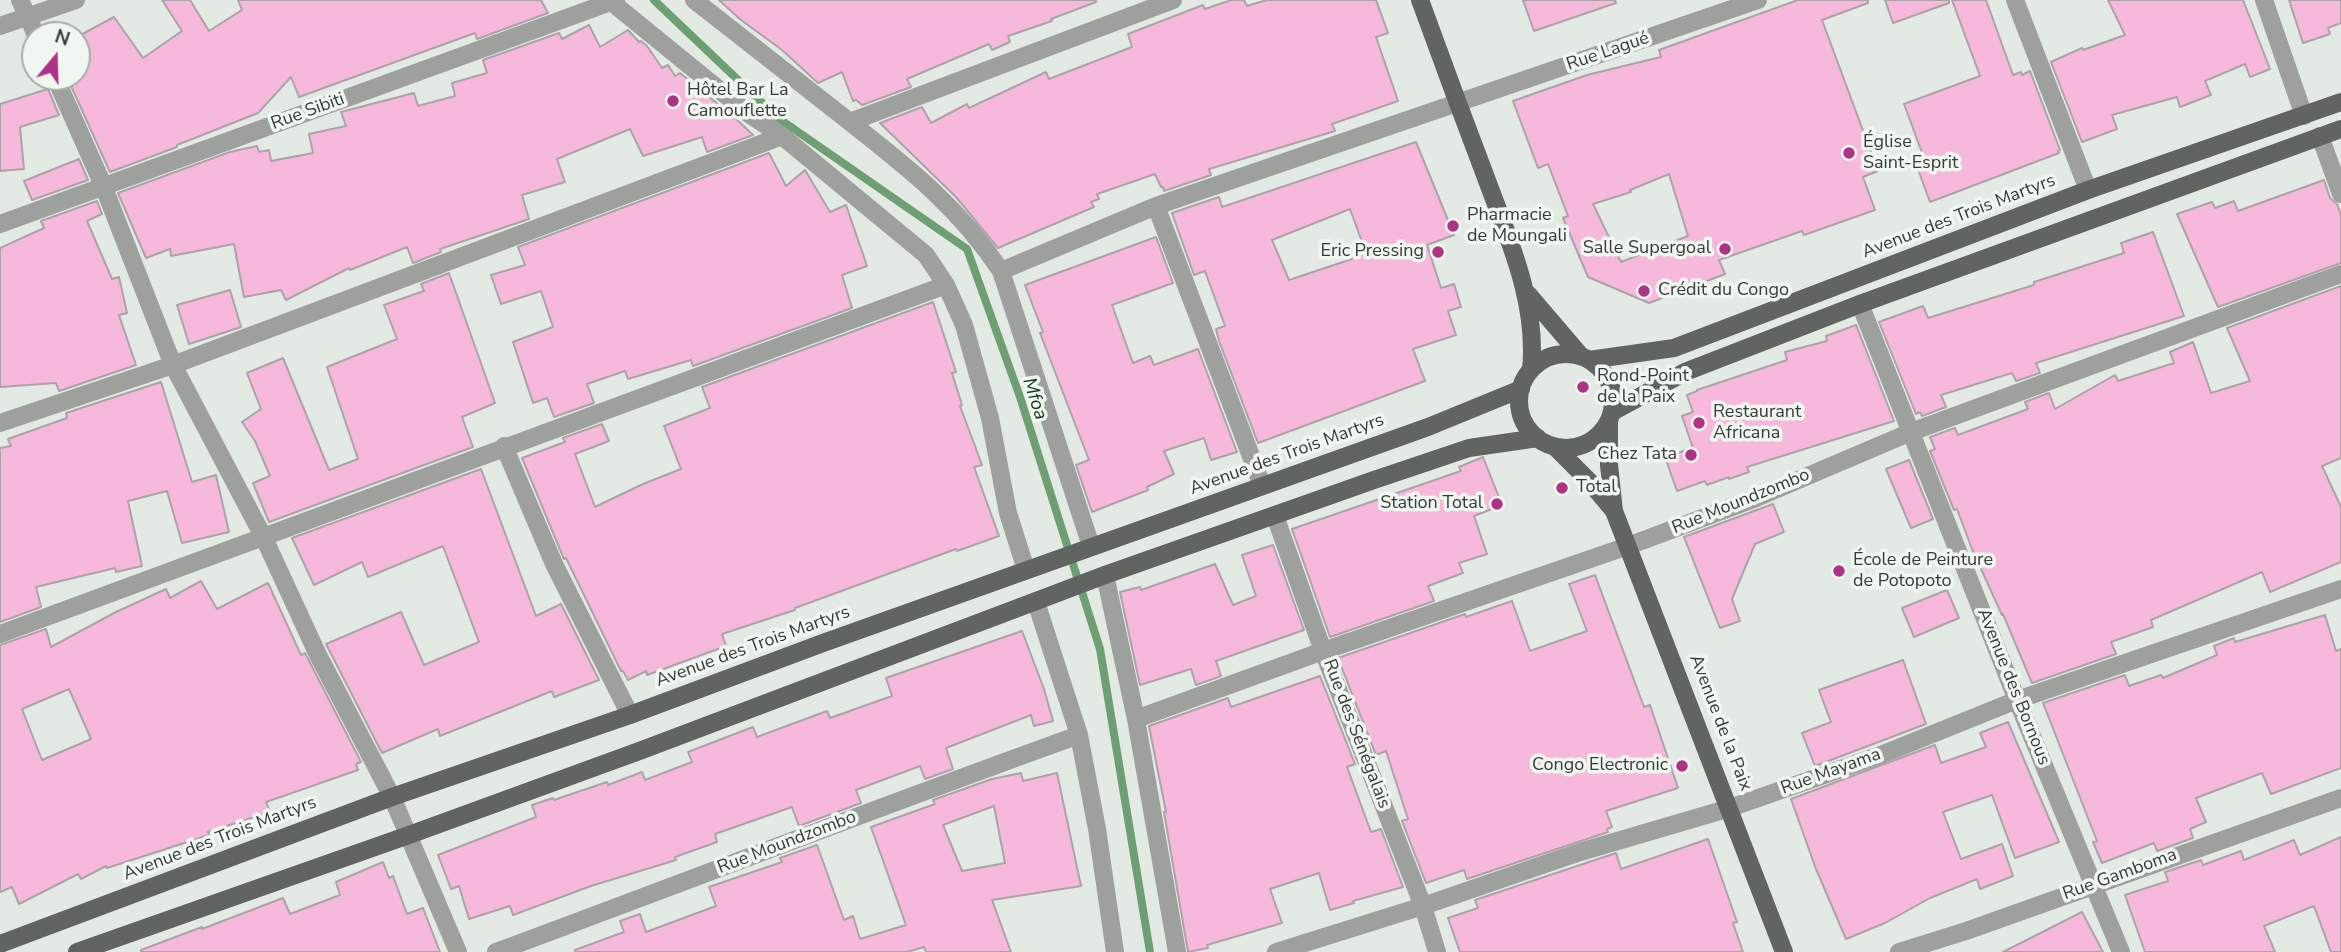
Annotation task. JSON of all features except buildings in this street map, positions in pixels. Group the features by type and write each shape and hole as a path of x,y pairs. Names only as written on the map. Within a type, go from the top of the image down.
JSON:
{"main road":[{"path":"1420,0 1526,291 1532,325 1531,370"},
{"name":"Avenue des Trois Martyrs","path":"1585,358 1674,348 2088,190 2341,102"},
{"path":"1610,416 1685,372 1860,304 2341,129"},
{"path":"77,952 409,835 1105,575 1469,449 1546,442 1570,447 1586,443 1600,434 1610,416 1613,397 1610,382 1602,370 1585,358 1526,291"},
{"path":"1546,442 1526,425 1520,408 1521,389 1531,370 1550,356 1565,354 1585,358"},
{"name":"Avenue des Trois Martyrs","path":"0,944 391,797 630,715 1091,546 1428,427 1521,389"},
{"name":"Avenue de la Paix","path":"1610,416 1609,465 1614,511 1784,952"},
{"name":"Avenue de la Paix","path":"1546,442 1588,480 1614,511"}],"street":[{"path":"20,0 30,21"},
{"path":"0,26 76,0"},
{"path":"694,0 915,173 982,242 1001,271 1091,546"},
{"path":"849,122 1173,0"},
{"name":"Rue Lagué","path":"1001,271 1156,206 1758,0"},
{"path":"2015,0 2088,190"},
{"path":"2264,0 2304,116"},
{"path":"613,1 926,255 946,285 964,325 990,418 1008,513 1032,568"},
{"name":"Rue Sibiti","path":"0,224 613,1"},
{"path":"61,91 103,186 173,365 264,538 318,655 391,797 458,952"},
{"path":"0,423 173,365 782,136"},
{"path":"2320,136 2341,194"},
{"path":"1156,206 1262,485"},
{"name":"Rue Moundzombo","path":"1136,719 1323,651 1628,546 1755,498 1911,432 2341,274"},
{"path":"0,634 946,285"},
{"name":"Avenue des Bornous","path":"1860,304 2017,700 2122,952"},
{"path":"504,446 554,564 630,715"},
{"name":"Rue des Sénégalais","path":"1275,516 1323,651 1423,906 1437,952"},
{"path":"1105,575 1136,719 1177,952"},
{"name":"Rue Mayama","path":"1276,952 1423,906 1580,852 1730,808 1878,756 2017,700 2341,589"},
{"path":"1042,600 1079,735 1097,829 1115,952"},
{"name":"Rue Moundzombo","path":"496,952 1079,735"},
{"name":"Rue Gamboma","path":"1899,952 1966,931 2341,797"}],"waterway":[{"name":"Mfoa","path":"654,0 778,118 967,249 1020,397 1100,649 1150,952"}],"place":[{"name":"Hôtel Bar La Camouflette","path":"673,101"},
{"name":"Église Saint-Esprit","path":"1849,153"},
{"name":"Pharmacie de Moungali","path":"1453,226"},
{"name":"Salle Supergoal","path":"1725,249"},
{"name":"Eric Pressing","path":"1438,252"},
{"name":"Crédit du Congo","path":"1644,291"},
{"name":"Rond-Point de la Paix","path":"1583,387"},
{"name":"Restaurant Africana","path":"1699,423"},
{"name":"Chez Tata","path":"1691,455"},
{"name":"Total","path":"1562,488"},
{"name":"Station Total","path":"1497,504"},
{"name":"École de Peinture de Potopoto","path":"1839,571"},
{"name":"Congo Electronic","path":"1682,766"}]}
